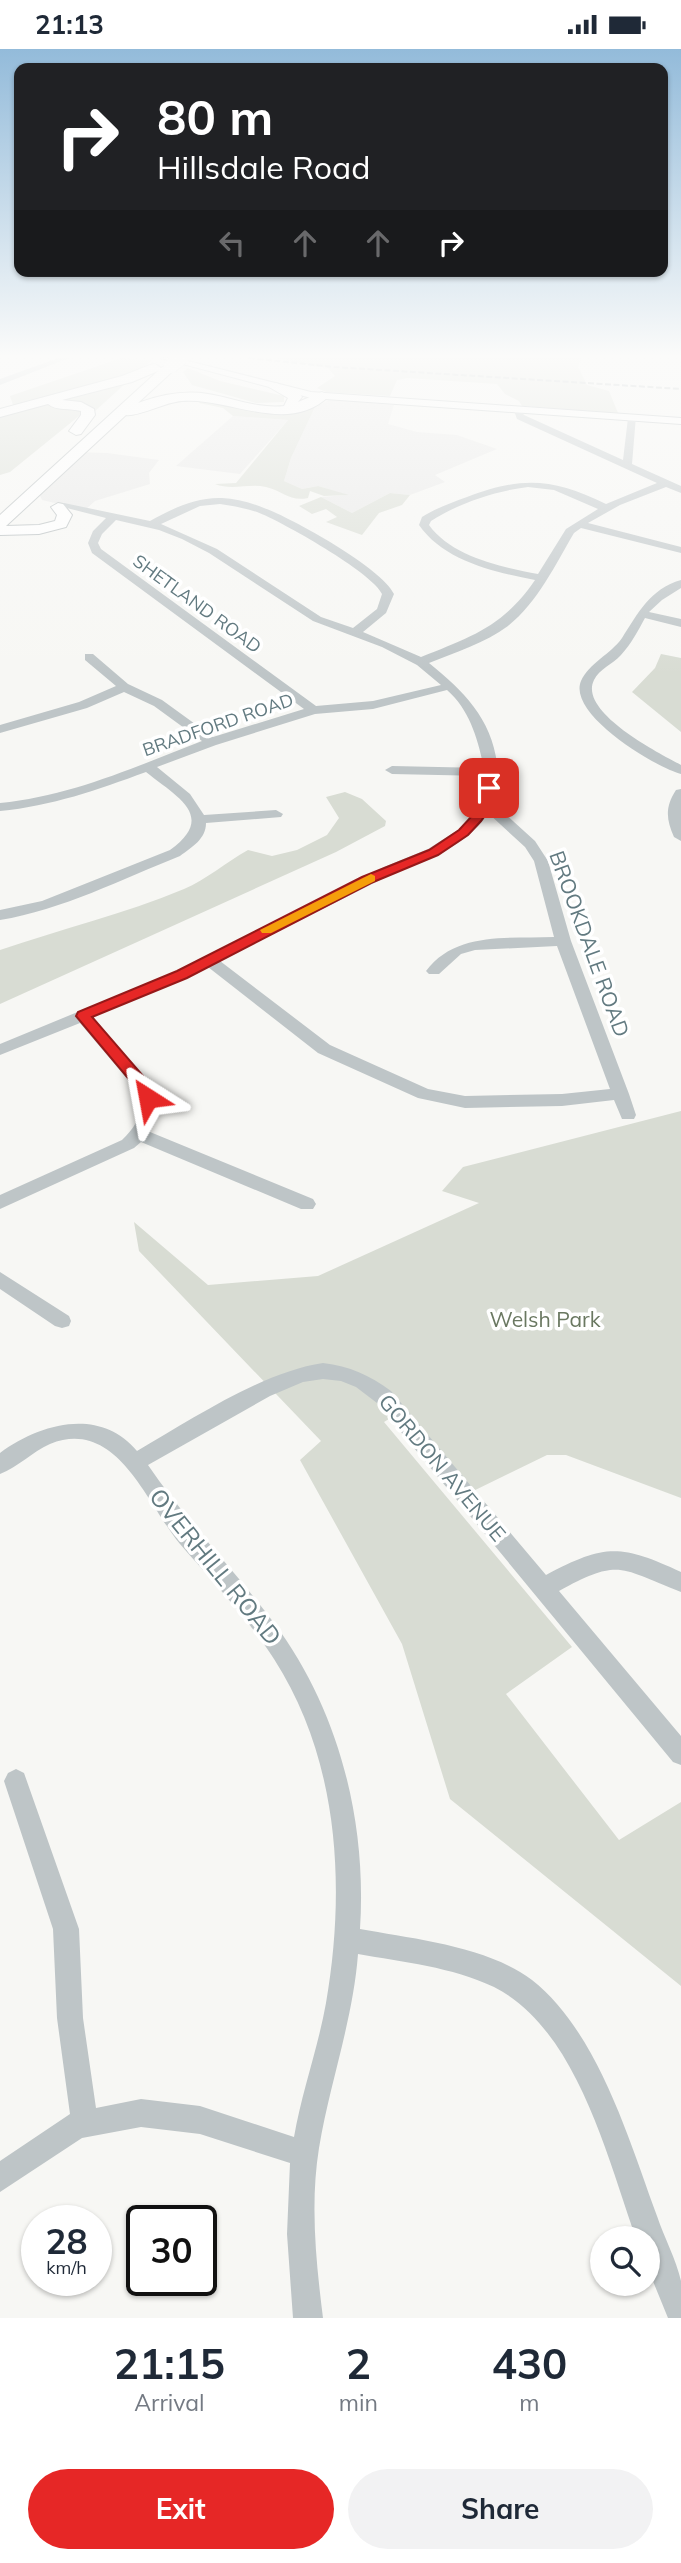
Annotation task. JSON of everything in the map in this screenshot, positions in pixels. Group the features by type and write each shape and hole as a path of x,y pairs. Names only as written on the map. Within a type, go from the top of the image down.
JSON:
{"highway":[{"path":"4,517 64,464"},
{"path":"37,489 42,500 61,507 65,515 61,524"},
{"path":"4,517 38,505 61,507"},
{"path":"0,530 41,529 61,524 81,510"}],"street":[{"path":"627,465 681,490"},
{"path":"540,578 485,566 432,537 424,525 426,519 507,486 528,483 549,484 606,507"},
{"path":"421,661 487,634 506,622 520,608 570,531 579,524 606,507 667,483"},
{"path":"150,525 168,513 202,503 243,502 270,512 384,585 388,594 382,611 354,633"},
{"path":"0,1050 182,974 389,870 433,852 463,832 486,804 492,772 476,719 458,693 421,661 300,610 200,544 162,527 61,507"},
{"name":"SHETLAND ROAD","path":"114,516 97,533 93,543 96,551 313,710"},
{"path":"579,524 681,550"},
{"path":"681,583 648,603 614,658 589,678 585,686 585,699 598,716 681,770"},
{"path":"641,614 681,623"},
{"path":"89,657 124,687 158,703 211,743"},
{"name":"BRADFORD ROAD","path":"0,807 62,799 211,743 313,710 373,705 450,686"},
{"path":"0,729 83,705 124,687"},
{"path":"0,915 47,904 175,853 193,841 200,830 201,819 195,808 148,768"},
{"path":"392,770 492,772"},
{"path":"681,793 673,811 674,823 681,837"},
{"name":"BROOKDALE ROAD","path":"486,804 518,832 541,861 564,941 628,1115"},
{"path":"201,819 276,814"},
{"path":"434,971 456,951 474,945 564,941"},
{"path":"208,960 324,1049 424,1094 465,1102 562,1100 621,1094"},
{"path":"0,1202 128,1144 139,1134 148,1119 150,1108 147,1093 83,1016"},
{"path":"139,1134 307,1204"},
{"path":"0,1279 61,1321"},
{"name":"GORDON AVENUE","path":"134,1463 283,1379 314,1371 346,1374 360,1379 384,1397 681,1754"},
{"name":"OVERHILL ROAD","path":"0,1465 28,1443 43,1436 73,1431 108,1439 120,1447 184,1533 261,1619 286,1656 307,1696 324,1740 340,1800 346,1837 349,1891 347,1939 338,2004 311,2113 305,2154 300,2213 308,2318"},
{"path":"542,1588 594,1560 612,1557 641,1563 681,1582"},
{"path":"16,1781 66,1929 70,2018 85,2123"},
{"path":"347,1939 462,1961 523,1989 550,2013 570,2043 594,2093 681,2315"},
{"path":"0,2178 77,2125 141,2113 200,2120 305,2154"}],"shaded area":[{"path":"63,464 156,464 149,473 150,484 95,501 85,510 42,500 37,489"},
{"path":"178,464 249,464 240,474 176,466"},
{"path":"289,464 462,464 435,475 445,482 410,495 390,493 352,513 321,497 346,495 318,486 302,489 284,481"}],"green space":[{"path":"0,464 20,464 10,472 0,475"},
{"path":"252,464 289,464 284,481 302,489 318,486 349,495 324,496 310,491 308,498 296,499 266,487 228,487 215,484 236,483"},
{"path":"390,493 410,495 402,505 379,513 362,535 326,522 337,517 326,509 312,514 299,506 321,497 352,513"},
{"path":"661,654 681,658 681,732 632,692 655,668"},
{"path":"345,792 362,799 386,821 385,826 336,852 0,1004 0,950 184,889 248,850 272,856 297,850 327,835 339,818 326,797"},
{"name":"Welsh Park","path":"681,1111 681,1498 566,1455 547,1455 465,1495 397,1414 384,1422 572,1647 506,1694 619,1840 681,1802 681,1986 450,1799 402,1644 300,1460 321,1441 139,1251 134,1222 208,1285 318,1276 479,1203 442,1191 463,1167"}],"slow traffic":[{"path":"266,930 371,878"}],"route":[{"path":"148,1098 139,1081 83,1016 182,974 367,880 433,852 449,843 477,819 486,804 489,788"}]}
